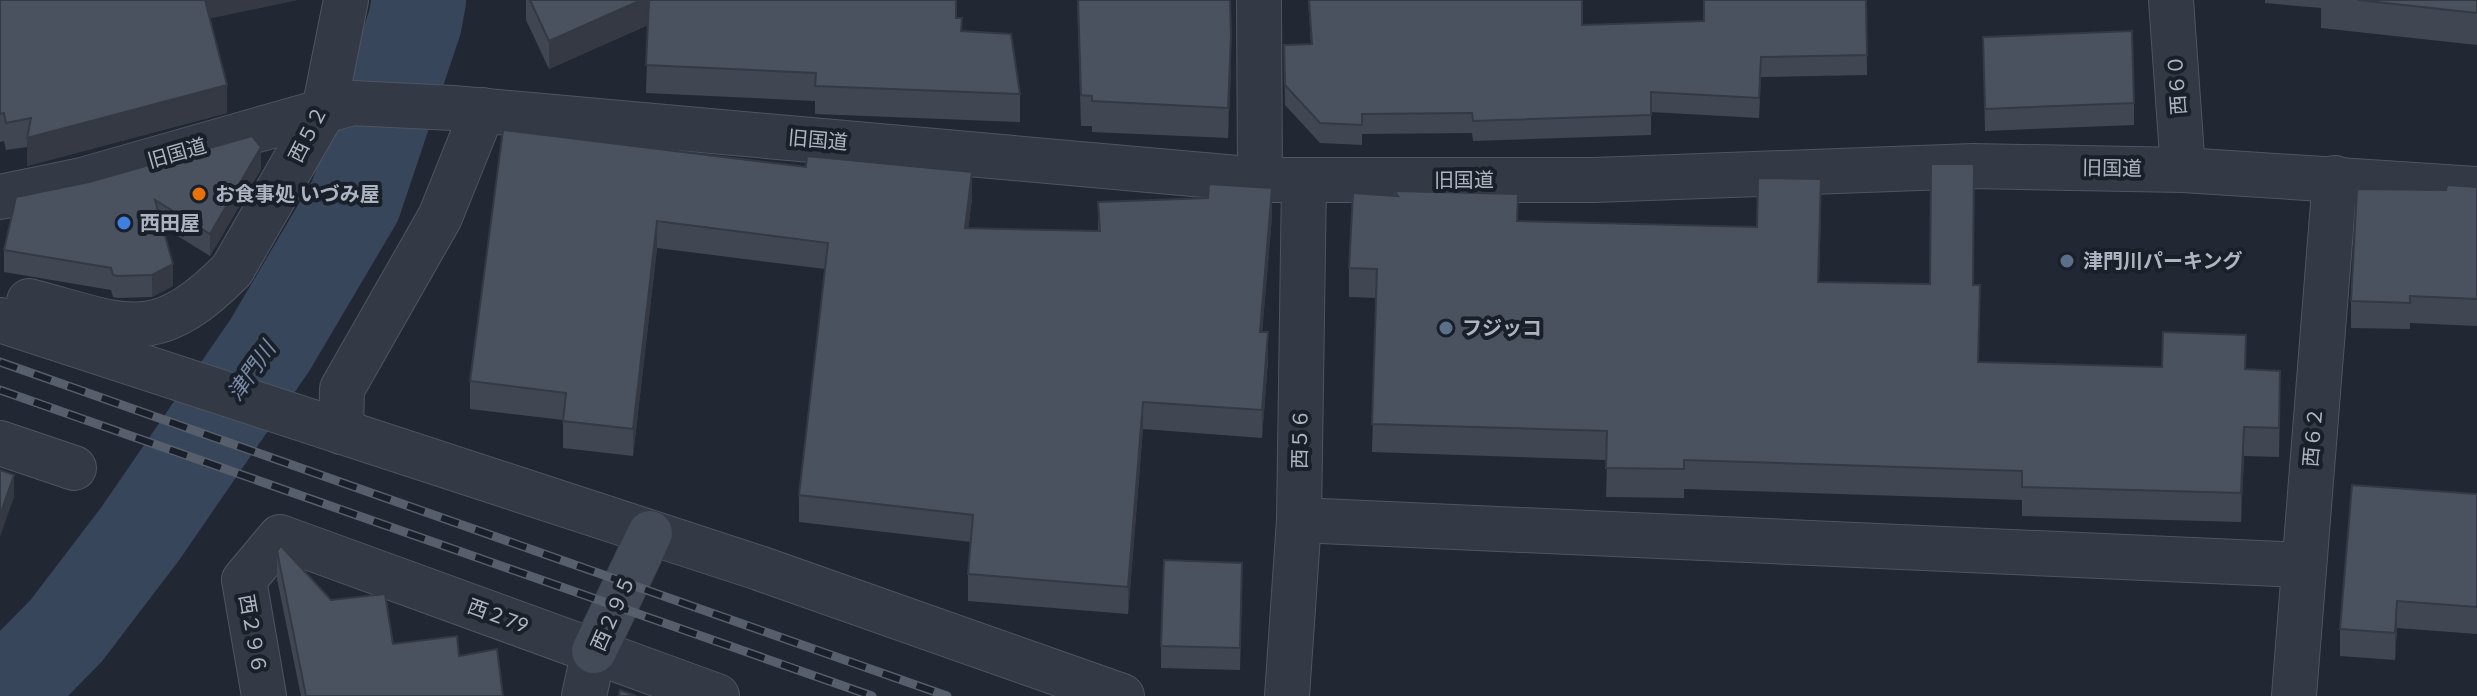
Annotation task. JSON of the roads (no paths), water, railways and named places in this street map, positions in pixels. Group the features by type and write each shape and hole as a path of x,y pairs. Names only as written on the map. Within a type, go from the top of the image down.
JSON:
{"street":[{"name":"西５２","path":"0,293 137,327 169,319 194,305 232,270 338,106 346,0"},
{"path":"1259,0 1260,180"},
{"name":"西６０","path":"2171,0 2183,170"},
{"name":"旧国道","path":"0,197 82,180 338,106 468,109 1260,180 1594,180 1973,166 2183,170 2477,189"},
{"path":"339,431 342,389 440,217 468,109"},
{"name":"西６２","path":"2294,696 2335,178"},
{"name":"西５６","path":"1287,696 1299,520 1304,181"},
{"path":"0,320 650,533 1122,696"},
{"path":"0,443 74,468"},
{"path":"1299,520 2302,565"},
{"name":"西２９５","path":"584,696 594,651 650,533"},
{"name":"西２79","path":"280,537 717,696"},
{"name":"西２９６","path":"264,696 244,580 280,537"}],"waterway":[{"name":"津門川","path":"2,696 66,631 140,534 270,345 355,201 415,22 419,0"}],"railway":[{"path":"0,362 947,696"},
{"path":"0,390 872,696"}],"place":[{"name":"お食事処 いづみ屋","path":"199,194"},
{"name":"西田屋","path":"124,223"},
{"name":"津門川パーキング","path":"2067,261"},
{"name":"フジッコ","path":"1446,328"}]}
